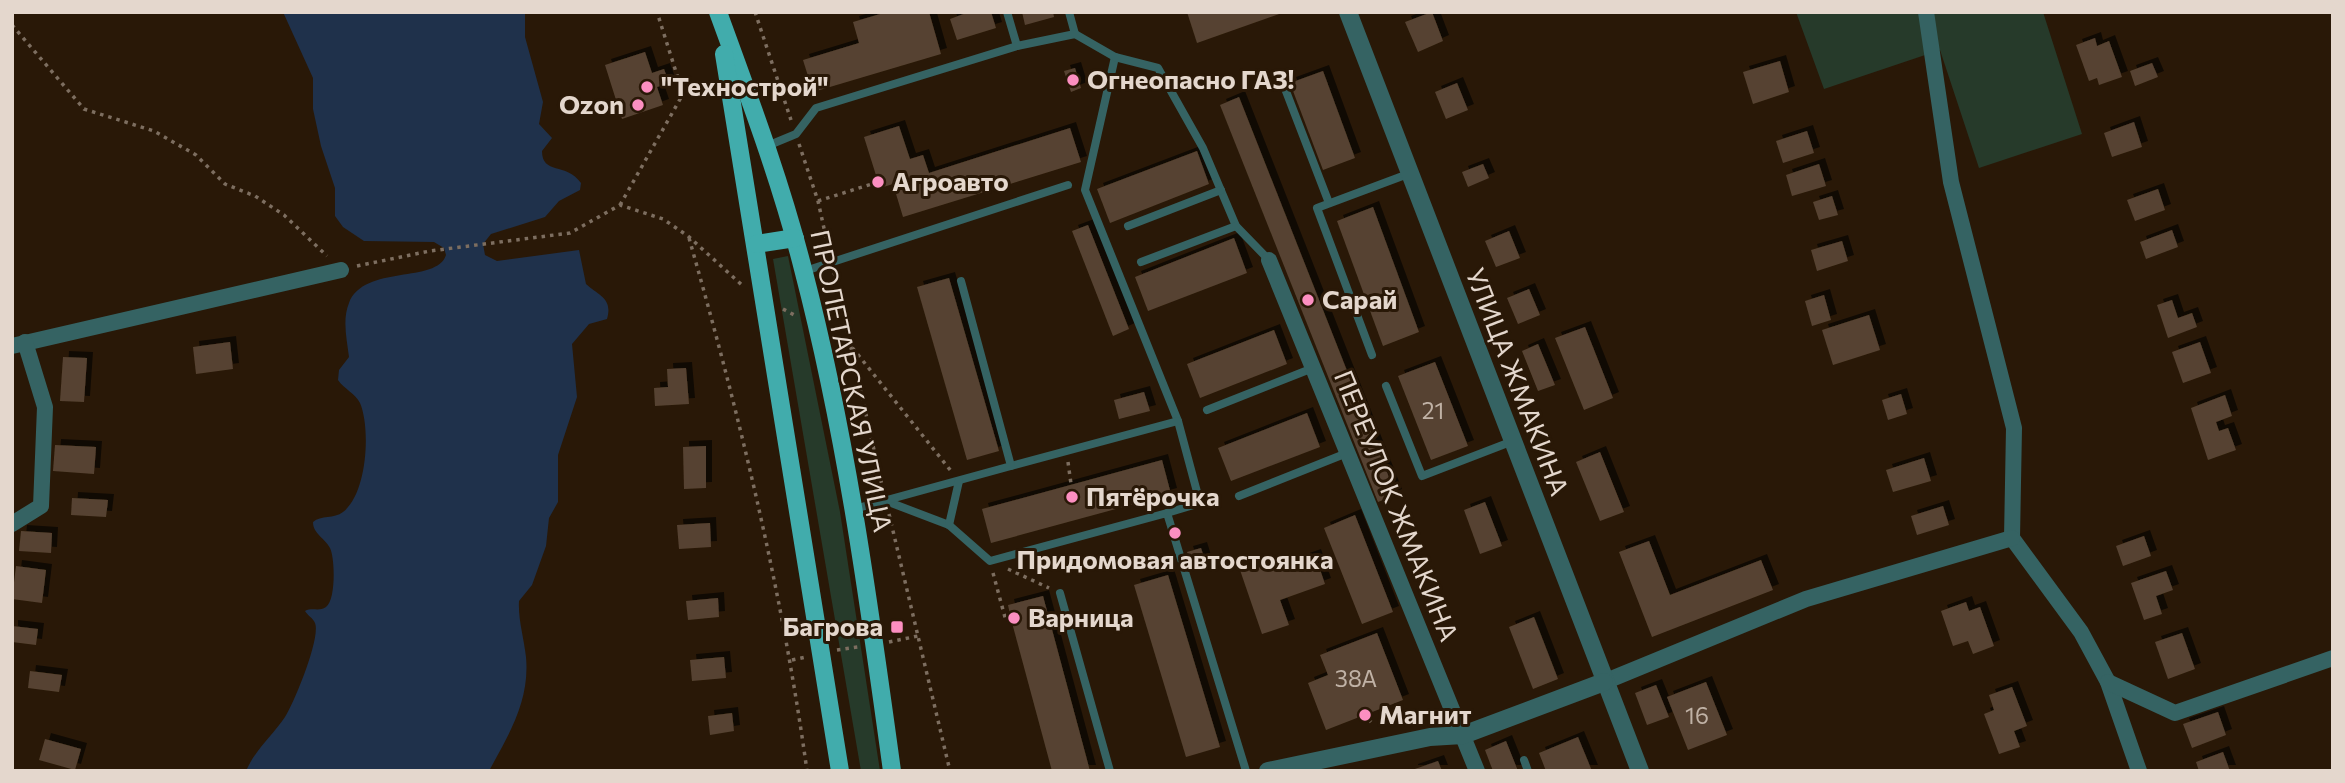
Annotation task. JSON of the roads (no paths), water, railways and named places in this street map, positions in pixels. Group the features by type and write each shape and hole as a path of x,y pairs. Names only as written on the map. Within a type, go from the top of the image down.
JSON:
{"main road":[{"name":"ПРОЛЕТАРСКАЯ УЛИЦА","path":"718,12 767,146 804,271 853,509 892,771"},
{"name":"ПРОЛЕТАРСКАЯ УЛИЦА","path":"718,12 840,771"},
{"path":"757,244 794,238"}],"street":[{"name":"УЛИЦА ЖМАКИНА","path":"1348,12 1408,174 1640,771"},
{"path":"1926,12 1951,182 2014,428 2012,538 2081,632 2108,682 2139,771"},
{"name":"ПЕРЕУЛОК ЖМАКИНА","path":"1269,260 1477,771"},
{"path":"12,524 41,506 45,407 19,344 341,270"},
{"path":"1268,771 1430,737 1463,735 1604,682 1806,599 2012,538"},
{"path":"2108,682 2175,713 2333,658"}],"lane":[{"path":"1007,12 1017,46"},
{"path":"1069,12 1075,34"},
{"path":"767,146 796,134 816,108 1017,46 1075,34 1115,57 1158,68 1203,148 1236,226 1269,260"},
{"path":"886,501 949,525 990,561 1200,503 1178,421 1085,190 1115,57"},
{"path":"1284,86 1329,203"},
{"path":"1372,355 1317,208 1408,174"},
{"path":"804,271 1068,185"},
{"path":"1128,226 1221,190"},
{"path":"1141,262 1236,226"},
{"path":"961,281 1012,466"},
{"path":"1207,410 1313,368"},
{"path":"1386,386 1422,476 1513,441"},
{"path":"853,509 1178,421"},
{"path":"1239,496 1348,453"},
{"path":"949,525 959,481"},
{"path":"1167,513 1246,771"},
{"path":"1060,593 1110,771"},
{"path":"1524,760 1528,771"}],"water":[{"path":"283,12 525,12 525,37 543,102 539,124 552,138 542,151 543,158 550,166 569,173 581,183 580,190 559,201 545,217 491,234 483,244 485,255 497,261 579,250 586,284 604,298 608,306 607,319 589,324 572,344 577,397 558,455 558,502 549,518 546,546 532,585 519,601 526,657 525,688 516,717 489,771 246,771 285,717 306,670 316,631 314,621 305,611 326,607 332,596 332,553 315,530 313,522 343,512 351,503 362,476 366,444 363,414 358,400 338,380 339,370 349,357 345,323 349,303 357,291 369,283 429,269 440,264 446,255 444,248 434,242 364,241 343,227 335,216 335,188 321,146 313,109 313,78"}],"place":[{"name":"Огнеопасно ГАЗ!","path":"1073,80"},
{"name":"\"Технострой\"","path":"647,87"},
{"name":"Ozon","path":"638,105"},
{"name":"Агроавто","path":"878,182"},
{"name":"Сарай","path":"1308,300"},
{"name":"Пятёрочка","path":"1072,497"},
{"name":"Придомовая автостоянка","path":"1175,533"},
{"name":"Варница","path":"1014,618"},
{"name":"Багрова","path":"897,627"},
{"name":"Магнит","path":"1365,715"}]}
